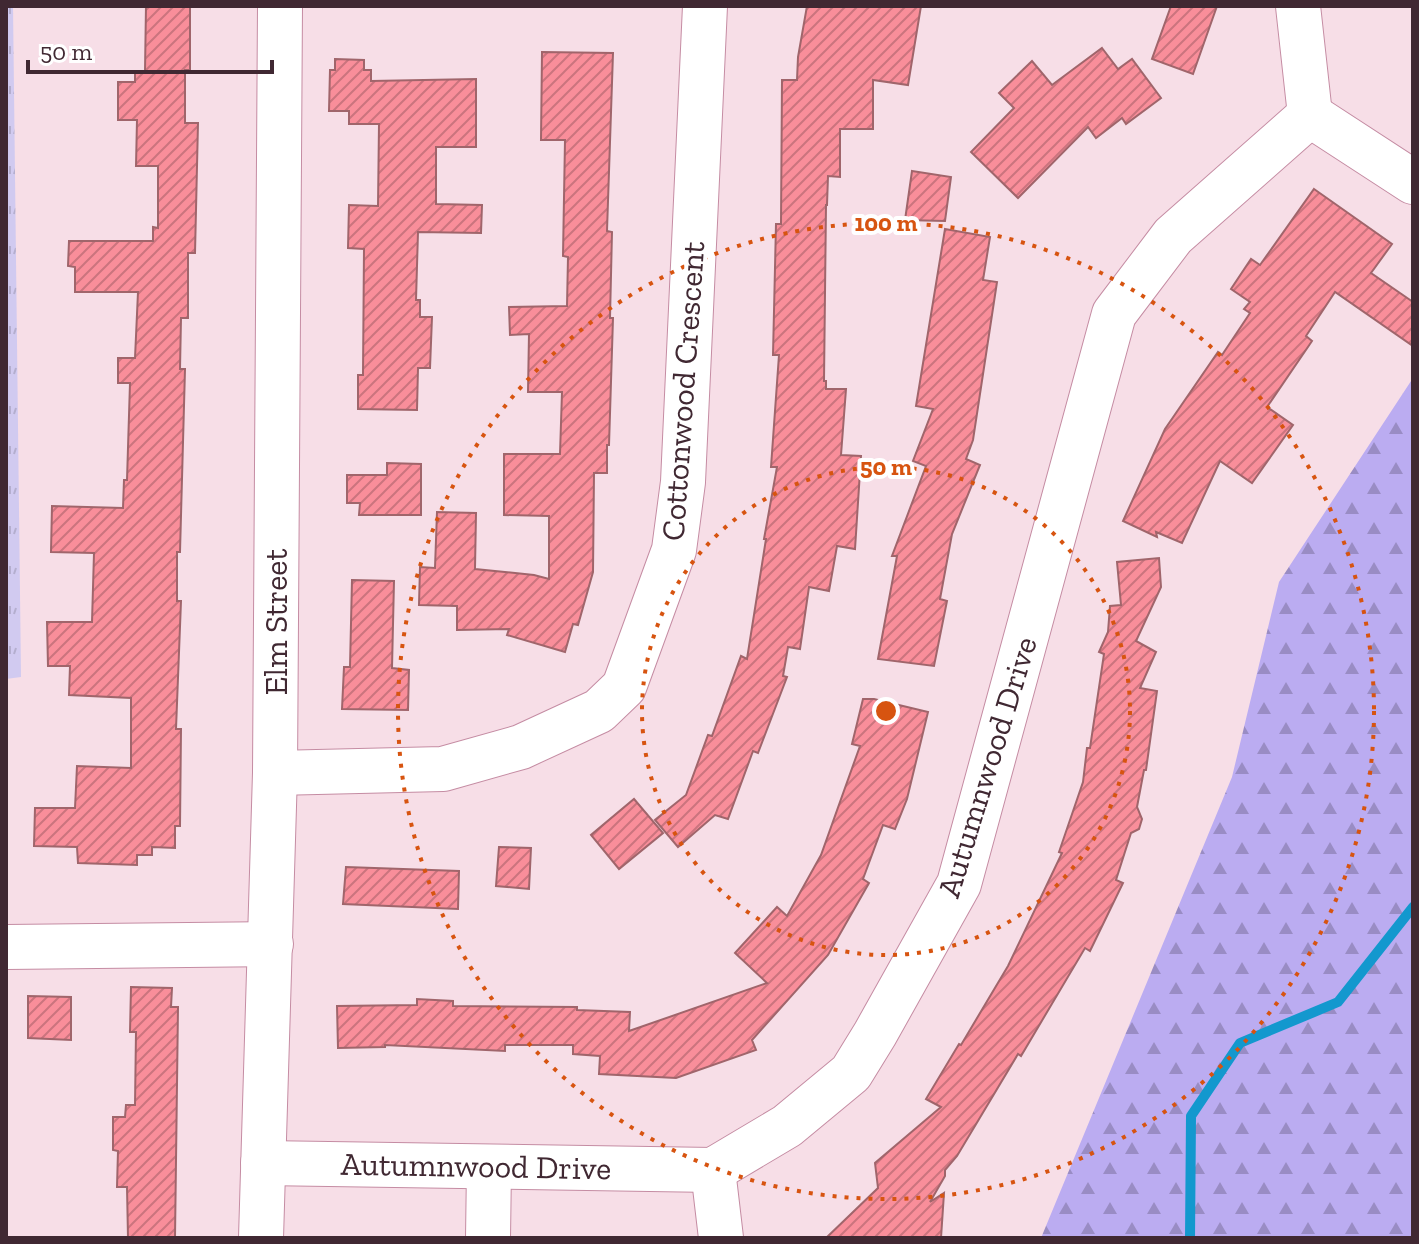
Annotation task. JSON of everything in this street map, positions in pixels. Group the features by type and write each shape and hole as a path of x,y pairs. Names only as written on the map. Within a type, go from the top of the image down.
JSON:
{"street":[{"name":"Elm Street","path":"261,1238 275,773 280,6"},
{"name":"Cottonwood Crescent","path":"275,773 443,769 521,747 599,711 624,687 674,550 683,482 705,6"},
{"path":"1298,6 1310,115 1413,182"},
{"name":"Autumnwood Drive","path":"263,1163 713,1170 787,1126 851,1073 959,884 1114,314 1173,236 1310,115"},
{"path":"6,947 271,944"},
{"path":"488,1238 489,1167"},
{"path":"713,1170 721,1238"}],"green space":[{"path":"6,6 13,6 21,677 6,679"},
{"path":"1413,378 1413,1238 1041,1238 1232,777 1279,582"}],"building":[{"path":"146,6 190,6 190,70 185,70 185,123 198,123 195,253 188,253 188,318 181,318 180,369 185,369 180,552 177,552 177,601 181,601 176,729 181,729 180,826 175,826 175,848 152,847 152,855 137,855 137,865 78,863 77,847 34,846 35,808 75,808 77,766 131,768 131,698 69,695 70,666 48,666 47,622 92,622 94,553 51,552 52,506 123,508 124,480 127,480 130,383 118,383 118,358 135,358 138,292 75,292 75,267 68,266 69,241 153,241 153,227 158,228 158,166 136,166 137,120 118,120 118,82 135,82 135,71 145,71"},
{"path":"807,6 921,6 908,85 873,80 873,129 840,129 840,177 828,176 824,381 826,389 846,389 841,455 861,456 855,549 837,546 829,591 809,587 800,649 788,647 783,676 787,677 758,753 753,751 728,819 715,815 678,847 655,820 686,795 708,735 712,736 741,656 747,659 766,539 777,467 771,467 779,355 773,355 776,224 781,224 782,80 797,80"},
{"path":"1171,6 1217,6 1193,74 1152,59"},
{"path":"1102,48 1118,69 1132,59 1161,98 1126,124 1122,118 1096,138 1088,127 1018,198 971,152 1014,108 999,93 1032,61 1052,85"},
{"path":"542,52 613,53 607,231 612,232 610,318 613,318 607,473 594,473 593,572 578,625 573,624 565,652 507,635 509,629 457,630 457,606 419,605 420,567 435,568 437,512 476,513 475,569 549,579 549,516 504,515 504,454 560,454 562,392 528,392 529,334 510,335 509,307 567,306 568,257 563,256 565,140 541,140"},
{"path":"335,59 364,60 364,70 371,70 371,81 476,79 476,147 436,147 436,204 482,205 481,233 418,232 416,300 420,300 420,317 432,317 430,368 418,368 417,410 358,409 358,375 363,375 364,249 348,248 349,205 378,206 379,124 349,124 349,111 329,111 330,70 335,70"},
{"path":"912,171 951,177 945,221 905,220"},
{"path":"1314,189 1392,244 1371,273 1413,302 1413,346 1335,292 1306,336 1312,341 1267,407 1293,425 1252,483 1220,461 1182,543 1156,532 1157,537 1123,521 1165,429 1218,352 1222,355 1250,313 1244,309 1250,302 1231,289 1251,259 1260,265"},
{"path":"945,229 990,237 983,280 997,282 973,440 966,459 980,465 952,534 940,599 947,601 934,666 878,659 897,556 892,556 926,466 913,461 933,409 916,406"},
{"path":"387,463 421,464 421,515 359,515 360,503 347,503 347,475 387,475"},
{"path":"1159,558 1161,587 1136,641 1156,652 1140,688 1157,691 1146,770 1137,807 1142,819 1139,829 1131,833 1116,880 1123,883 1090,951 1085,948 1021,1056 1018,1054 957,1156 945,1170 945,1176 930,1202 944,1193 941,1238 826,1238 878,1188 875,1163 941,1107 926,1099 1008,966 1062,853 1059,852 1083,782 1087,748 1090,748 1104,654 1099,652 1108,632 1110,606 1121,605 1117,562"},
{"path":"352,580 394,581 392,668 409,670 408,710 342,709 344,667 350,667"},
{"path":"863,699 928,712 907,799 895,829 883,825 863,879 869,883 828,955 752,1040 756,1050 676,1078 599,1074 600,1056 573,1054 573,1045 505,1045 505,1051 385,1045 338,1048 337,1006 417,1005 417,999 453,1001 453,1006 577,1007 577,1010 630,1012 629,1031 767,983 735,953 777,907 787,916 821,855 860,746 852,744"},
{"path":"634,799 663,833 619,869 591,835"},
{"path":"499,847 531,848 529,889 496,886"},
{"path":"346,867 459,871 458,909 343,904"},
{"path":"131,987 172,988 171,1007 178,1007 175,1238 128,1238 127,1187 117,1187 118,1151 113,1150 113,1117 125,1117 126,1105 135,1105 136,1032 130,1032"},
{"path":"28,996 71,997 71,1040 28,1038"}],"waterway":[{"path":"1190,1238 1191,1116 1240,1043 1338,1002 1413,907"}]}
